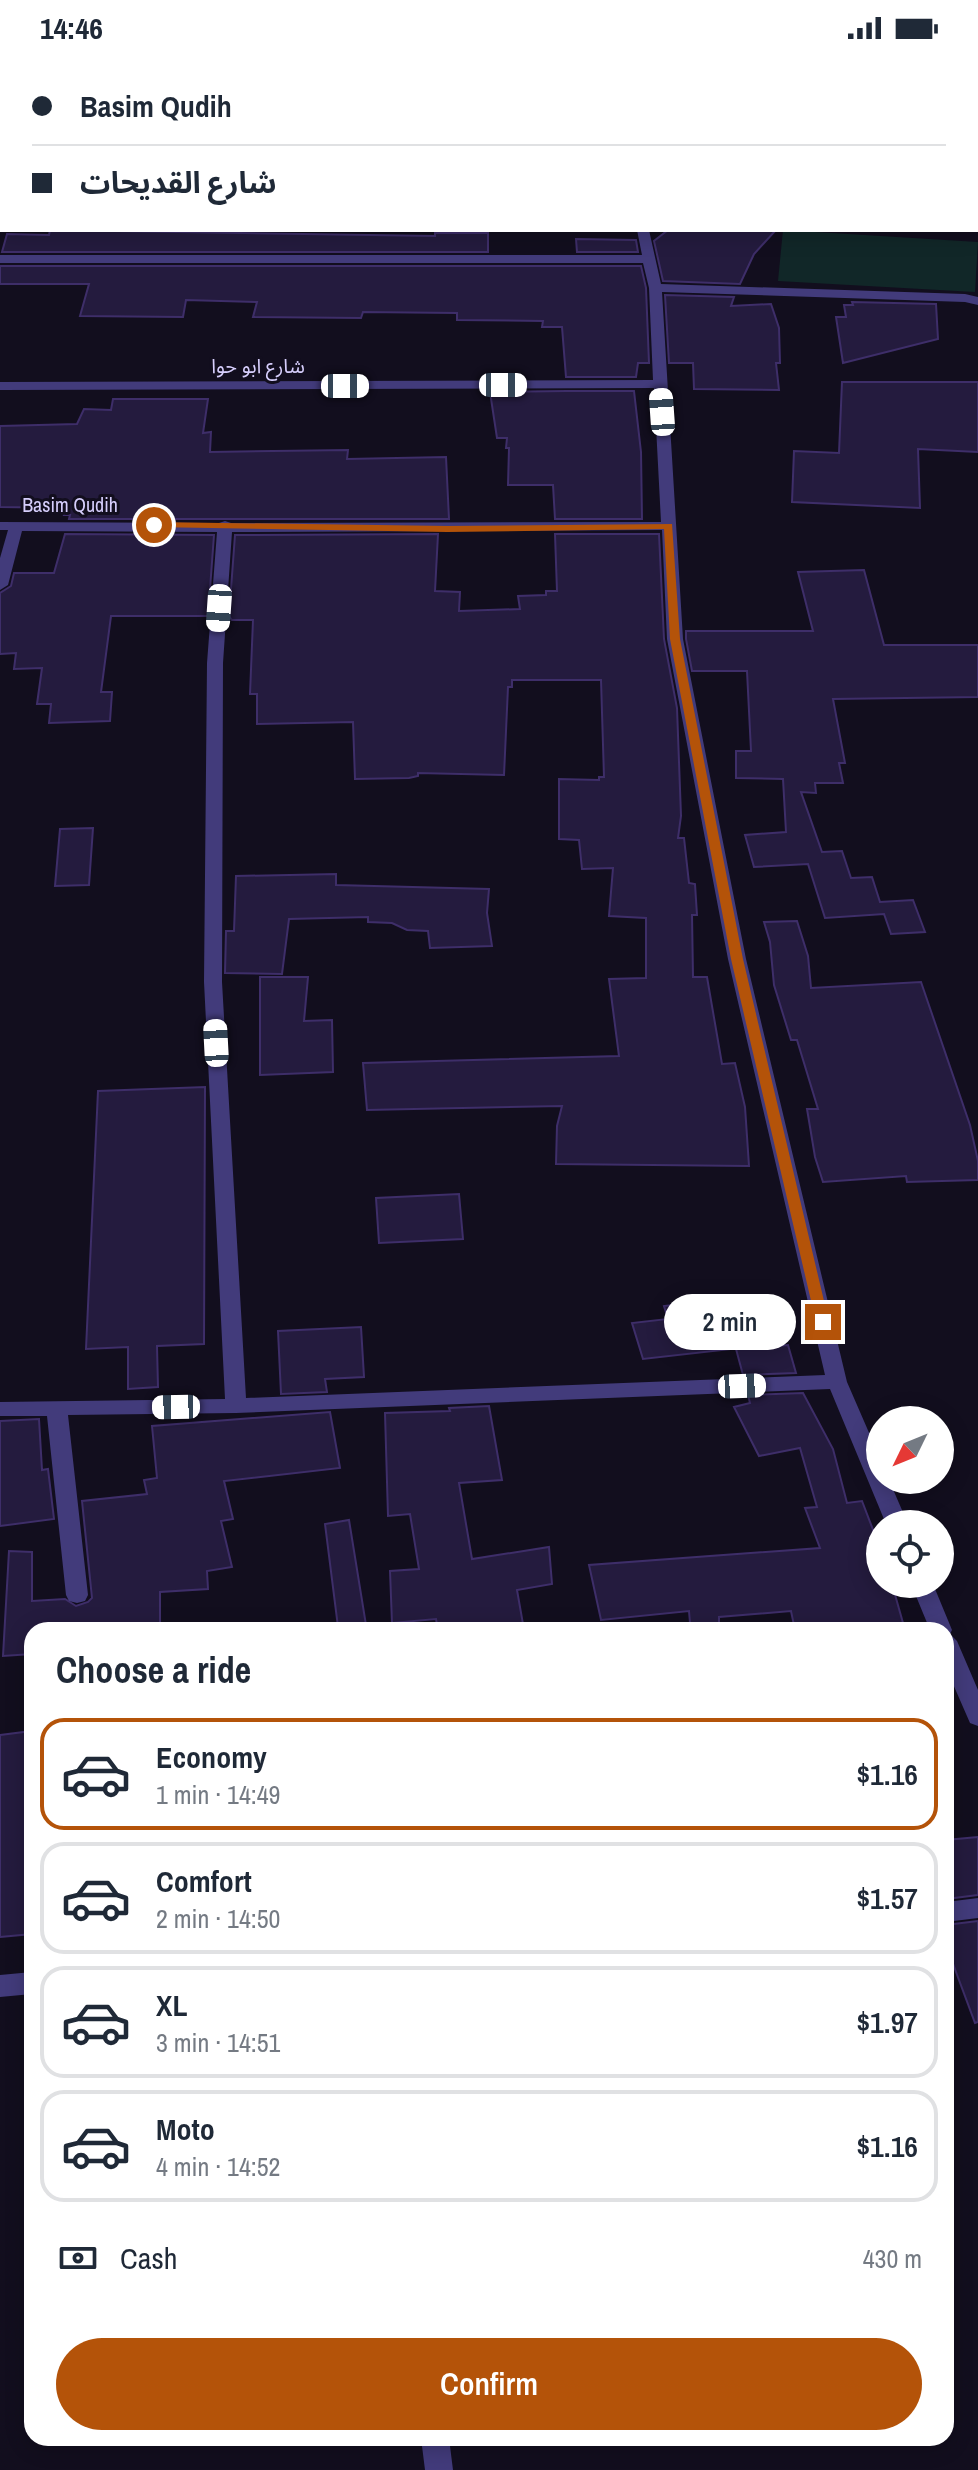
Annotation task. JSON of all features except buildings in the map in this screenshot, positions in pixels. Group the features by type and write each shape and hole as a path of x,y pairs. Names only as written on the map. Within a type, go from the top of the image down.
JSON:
{"street":[{"path":"643,232 655,288 675,639 731,929 837,1382 891,1510"},
{"path":"0,259 649,259"},
{"path":"655,288 974,299"},
{"name":"شارع ابو حوا","path":"0,386 661,384"},
{"path":"225,525 215,663 213,982 236,1406"},
{"name":"Basim Qudih","path":"8,526 225,525 447,529 669,526"},
{"path":"0,585 8,526"},
{"path":"0,1409 236,1406 837,1382"},
{"path":"57,1409 77,1595"},
{"path":"928,1598 938,1622"},
{"path":"954,1660 978,1717"},
{"path":"954,1911 978,1908"},
{"path":"0,1986 24,1984"},
{"path":"436,2446 439,2470"}],"green space":[{"path":"783,232 978,242 975,292 778,281"}],"route":[{"path":"154,525 447,529 669,526 675,639 737,959 823,1322"}]}
